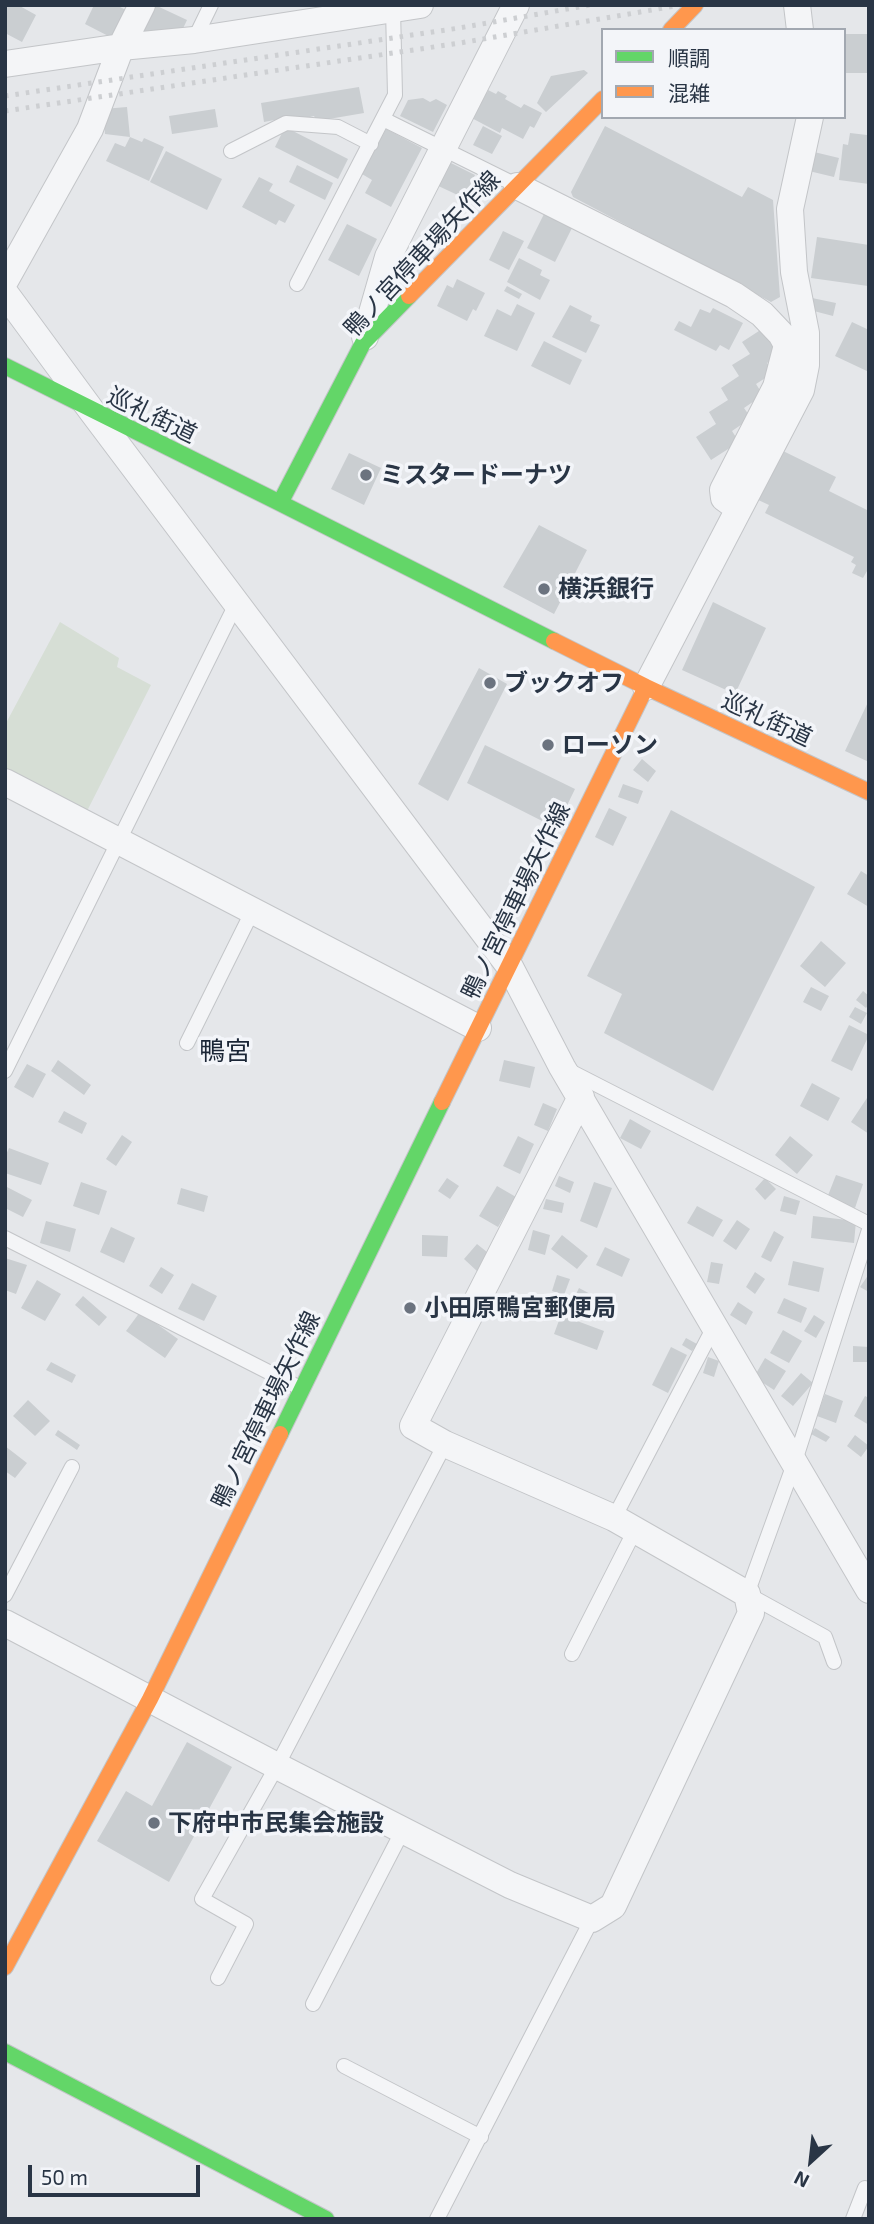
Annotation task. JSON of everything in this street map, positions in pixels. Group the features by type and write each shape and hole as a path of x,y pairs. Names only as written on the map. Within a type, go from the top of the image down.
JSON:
{"main road":[{"path":"673,28 695,5"},
{"name":"鴨ノ宮停車場矢作線","path":"280,503 363,342 601,101"},
{"name":"巡礼街道","path":"5,366 280,503"},
{"path":"280,503 646,687"},
{"name":"鴨ノ宮停車場矢作線","path":"5,1967 32,1922 150,1699 646,687"},
{"name":"巡礼街道","path":"646,687 869,792"},
{"path":"5,2052 326,2219"}],"street":[{"path":"5,281 90,129 121,47 142,5"},
{"path":"363,342 388,257 516,5"},
{"path":"797,5 800,28"},
{"path":"5,64 121,47 194,40 342,11 404,7"},
{"path":"646,687 801,390 806,365 806,333 794,272 790,209 810,119"},
{"path":"517,186 734,295 762,314 781,334 787,345 776,387 723,490 724,498 739,509"},
{"path":"5,293 510,967 562,1067 869,1590"},
{"path":"5,782 478,1028"},
{"path":"5,1623 276,1766 510,1885 592,1919 613,1906 751,1613 747,1594 625,1524 445,1444 413,1426 581,1097"}],"lane":[{"path":"194,40 211,5"},
{"path":"297,284 395,95 404,7"},
{"path":"383,118 517,186"},
{"path":"231,151 286,123 338,127 371,144"},
{"path":"5,1071 236,604"},
{"path":"187,1044 253,911"},
{"path":"562,1067 869,1224"},
{"path":"834,1662 825,1637 747,1594 794,1464 869,1230"},
{"path":"5,1238 302,1389"},
{"path":"572,1654 625,1524 715,1325"},
{"path":"218,1978 246,1924 202,1899 276,1766 445,1444"},
{"path":"5,1595 72,1466"},
{"path":"313,2004 403,1830"},
{"path":"437,2219 592,1919"},
{"path":"344,2066 481,2137"},
{"path":"853,2219 865,2188"}],"shaded area":[{"path":"60,622 119,658 117,667 151,685 86,813 5,771 5,725"}],"building":[{"path":"5,5 18,5 36,15 22,42 5,33"},
{"path":"94,5 116,5 132,13 118,41 85,24"},
{"path":"155,5 187,20 179,37 142,32"},
{"path":"846,34 869,34 869,73 846,73"},
{"path":"584,70 588,73 546,112 537,103 551,76"},
{"path":"359,87 364,113 317,121 314,116 294,121 285,118 264,122 261,103"},
{"path":"480,90 496,94 498,91 507,96 505,99 521,108 524,104 542,113 534,128 530,126 523,139 502,128 500,133 466,115"},
{"path":"423,98 430,102 436,99 447,105 433,132 400,116 408,100"},
{"path":"127,107 130,137 105,134 103,109"},
{"path":"215,109 218,127 172,134 169,116"},
{"path":"483,126 502,136 492,154 473,145"},
{"path":"605,126 742,197 748,187 773,200 780,297 771,302 573,197 571,192"},
{"path":"285,127 348,159 338,179 275,147"},
{"path":"386,129 422,148 391,207 365,193 372,180 362,174"},
{"path":"850,133 867,135 869,184 839,180 843,144 848,145"},
{"path":"130,137 142,142 144,138 164,147 149,181 106,161 115,143 125,147"},
{"path":"166,151 222,179 207,210 150,182"},
{"path":"814,152 839,158 834,177 809,171"},
{"path":"443,159 475,175 464,198 432,183"},
{"path":"297,165 333,183 325,200 289,182"},
{"path":"259,177 273,184 269,191 295,205 285,223 279,220 276,225 242,207"},
{"path":"544,214 572,228 555,262 527,248"},
{"path":"347,224 377,239 359,276 328,260"},
{"path":"503,231 524,241 509,270 489,260"},
{"path":"817,237 869,245 868,286 811,278"},
{"path":"519,258 542,270 540,275 550,280 540,300 507,282"},
{"path":"457,279 485,293 476,311 473,309 467,321 437,306 447,285 453,288"},
{"path":"507,286 522,294 519,299 504,291"},
{"path":"812,298 836,303 833,316 810,310"},
{"path":"517,304 535,313 517,351 484,336 497,309 511,316"},
{"path":"570,305 592,316 590,321 600,325 586,353 552,337"},
{"path":"713,308 743,323 729,350 720,345 716,351 674,330 679,321 691,327 700,309 710,313"},
{"path":"852,322 869,330 869,372 835,356"},
{"path":"762,329 778,355 767,363 773,373 756,384 763,395 744,408 751,418 732,431 739,442 711,460 696,437 716,424 709,412 728,400 721,388 739,376 732,365 750,354 742,342"},
{"path":"544,341 582,360 570,385 531,366"},
{"path":"779,449 836,477 829,491 869,511 869,572 867,571 863,578 852,573 856,565 851,562 854,557 765,513 769,505 754,498"},
{"path":"349,453 381,468 364,505 331,489"},
{"path":"539,525 587,550 554,614 503,587"},
{"path":"713,602 766,628 735,694 682,670"},
{"path":"479,668 507,684 448,801 418,784"},
{"path":"869,700 869,762 845,751"},
{"path":"485,745 575,789 556,828 467,783"},
{"path":"642,759 656,771 648,782 633,770"},
{"path":"623,784 643,791 638,804 618,797"},
{"path":"609,808 627,817 613,846 595,837"},
{"path":"671,810 815,887 713,1091 604,1033 622,994 587,976"},
{"path":"861,871 869,876 869,907 847,894"},
{"path":"821,941 846,963 825,987 800,966"},
{"path":"811,987 829,996 821,1011 803,1002"},
{"path":"863,991 869,996 866,1008 856,1000"},
{"path":"855,1007 867,1013 861,1024 849,1017"},
{"path":"849,1025 869,1035 852,1071 831,1061"},
{"path":"58,1060 91,1085 84,1095 51,1071"},
{"path":"504,1060 535,1067 530,1088 499,1081"},
{"path":"27,1064 46,1074 33,1098 14,1087"},
{"path":"812,1083 840,1098 828,1121 800,1106"},
{"path":"869,1095 869,1134 851,1122"},
{"path":"543,1103 557,1109 548,1131 534,1125"},
{"path":"64,1111 87,1123 82,1134 58,1122"},
{"path":"630,1119 651,1131 641,1149 620,1138"},
{"path":"122,1135 132,1142 116,1166 106,1159"},
{"path":"518,1136 534,1144 520,1174 503,1166"},
{"path":"790,1136 813,1155 797,1174 775,1155"},
{"path":"9,1148 49,1163 41,1185 5,1173 5,1157"},
{"path":"836,1175 863,1184 855,1208 827,1198"},
{"path":"559,1176 574,1182 570,1193 555,1186"},
{"path":"447,1178 459,1186 450,1199 438,1191"},
{"path":"765,1178 776,1189 765,1200 755,1189"},
{"path":"81,1182 107,1191 99,1215 73,1206"},
{"path":"594,1182 612,1188 597,1228 580,1221"},
{"path":"5,1186 32,1200 23,1217 5,1208"},
{"path":"497,1186 516,1197 498,1227 479,1216"},
{"path":"181,1188 208,1196 204,1212 177,1204"},
{"path":"784,1196 800,1201 796,1215 780,1211"},
{"path":"546,1199 564,1203 562,1213 543,1209"},
{"path":"697,1206 723,1220 713,1237 687,1223"},
{"path":"813,1216 856,1221 854,1243 811,1238"},
{"path":"737,1220 750,1229 736,1250 723,1241"},
{"path":"46,1221 76,1229 70,1252 40,1243"},
{"path":"111,1227 135,1238 124,1263 100,1252"},
{"path":"533,1230 550,1235 545,1255 528,1250"},
{"path":"774,1231 784,1237 771,1262 761,1257"},
{"path":"422,1235 448,1236 447,1257 422,1256"},
{"path":"562,1235 588,1256 577,1269 551,1249"},
{"path":"477,1244 492,1256 478,1272 464,1259"},
{"path":"605,1247 630,1259 622,1277 596,1265"},
{"path":"5,1258 27,1265 16,1294 5,1290"},
{"path":"793,1261 824,1268 819,1292 788,1285"},
{"path":"711,1262 723,1264 719,1284 707,1282"},
{"path":"161,1267 174,1275 162,1294 149,1286"},
{"path":"755,1272 765,1279 755,1294 746,1287"},
{"path":"869,1274 869,1292 860,1287"},
{"path":"557,1275 570,1279 564,1295 552,1291"},
{"path":"37,1280 61,1294 45,1321 21,1308"},
{"path":"192,1283 217,1296 204,1321 178,1309"},
{"path":"579,1288 613,1306 606,1318 573,1300"},
{"path":"83,1296 107,1317 99,1326 75,1305"},
{"path":"784,1298 807,1308 801,1323 777,1313"},
{"path":"738,1302 753,1312 746,1325 730,1315"},
{"path":"140,1312 178,1339 165,1358 126,1331"},
{"path":"561,1315 604,1331 597,1350 554,1334"},
{"path":"814,1315 825,1322 816,1338 804,1331"},
{"path":"783,1330 802,1341 789,1363 770,1353"},
{"path":"686,1338 697,1344 692,1351 682,1345"},
{"path":"853,1346 869,1347 869,1362 853,1362"},
{"path":"671,1347 687,1355 668,1393 652,1385"},
{"path":"708,1357 719,1361 714,1377 703,1373"},
{"path":"765,1358 786,1371 774,1390 754,1377"},
{"path":"51,1362 76,1375 72,1383 46,1370"},
{"path":"801,1373 813,1383 793,1406 781,1396"},
{"path":"825,1394 843,1401 836,1423 817,1416"},
{"path":"865,1396 869,1398 869,1425 854,1416"},
{"path":"28,1400 50,1421 35,1436 13,1416"},
{"path":"815,1428 830,1437 826,1442 811,1434"},
{"path":"58,1430 80,1445 77,1450 55,1435"},
{"path":"855,1435 869,1446 861,1457 847,1446"},
{"path":"5,1446 27,1463 15,1478 5,1471"},
{"name":"下府中市民集会施設","path":"187,1742 232,1767 169,1882 97,1841 126,1791 152,1806"}],"railway":[{"path":"5,96 459,28 590,5"},
{"path":"5,111 460,43 681,5"}],"traffic: fast":[{"path":"409,296 363,343 280,503 554,641"},
{"path":"5,366 280,503"},
{"path":"280,1434 442,1102"},
{"path":"5,2052 326,2219"}],"traffic: slow":[{"path":"673,28 695,5"},
{"path":"409,296 601,101"},
{"path":"554,641 869,792"},
{"path":"442,1102 646,687"},
{"path":"5,1967 150,1699 280,1434"}],"place":[{"name":"ミスタードーナツ","path":"366,475"},
{"name":"横浜銀行","path":"544,589"},
{"name":"ブックオフ","path":"490,683"},
{"name":"ローソン","path":"548,745"},
{"name":"小田原鴨宮郵便局","path":"410,1308"},
{"name":"下府中市民集会施設","path":"154,1823"}],"district":[{"name":"鴨宮","path":"225,1051"}]}
